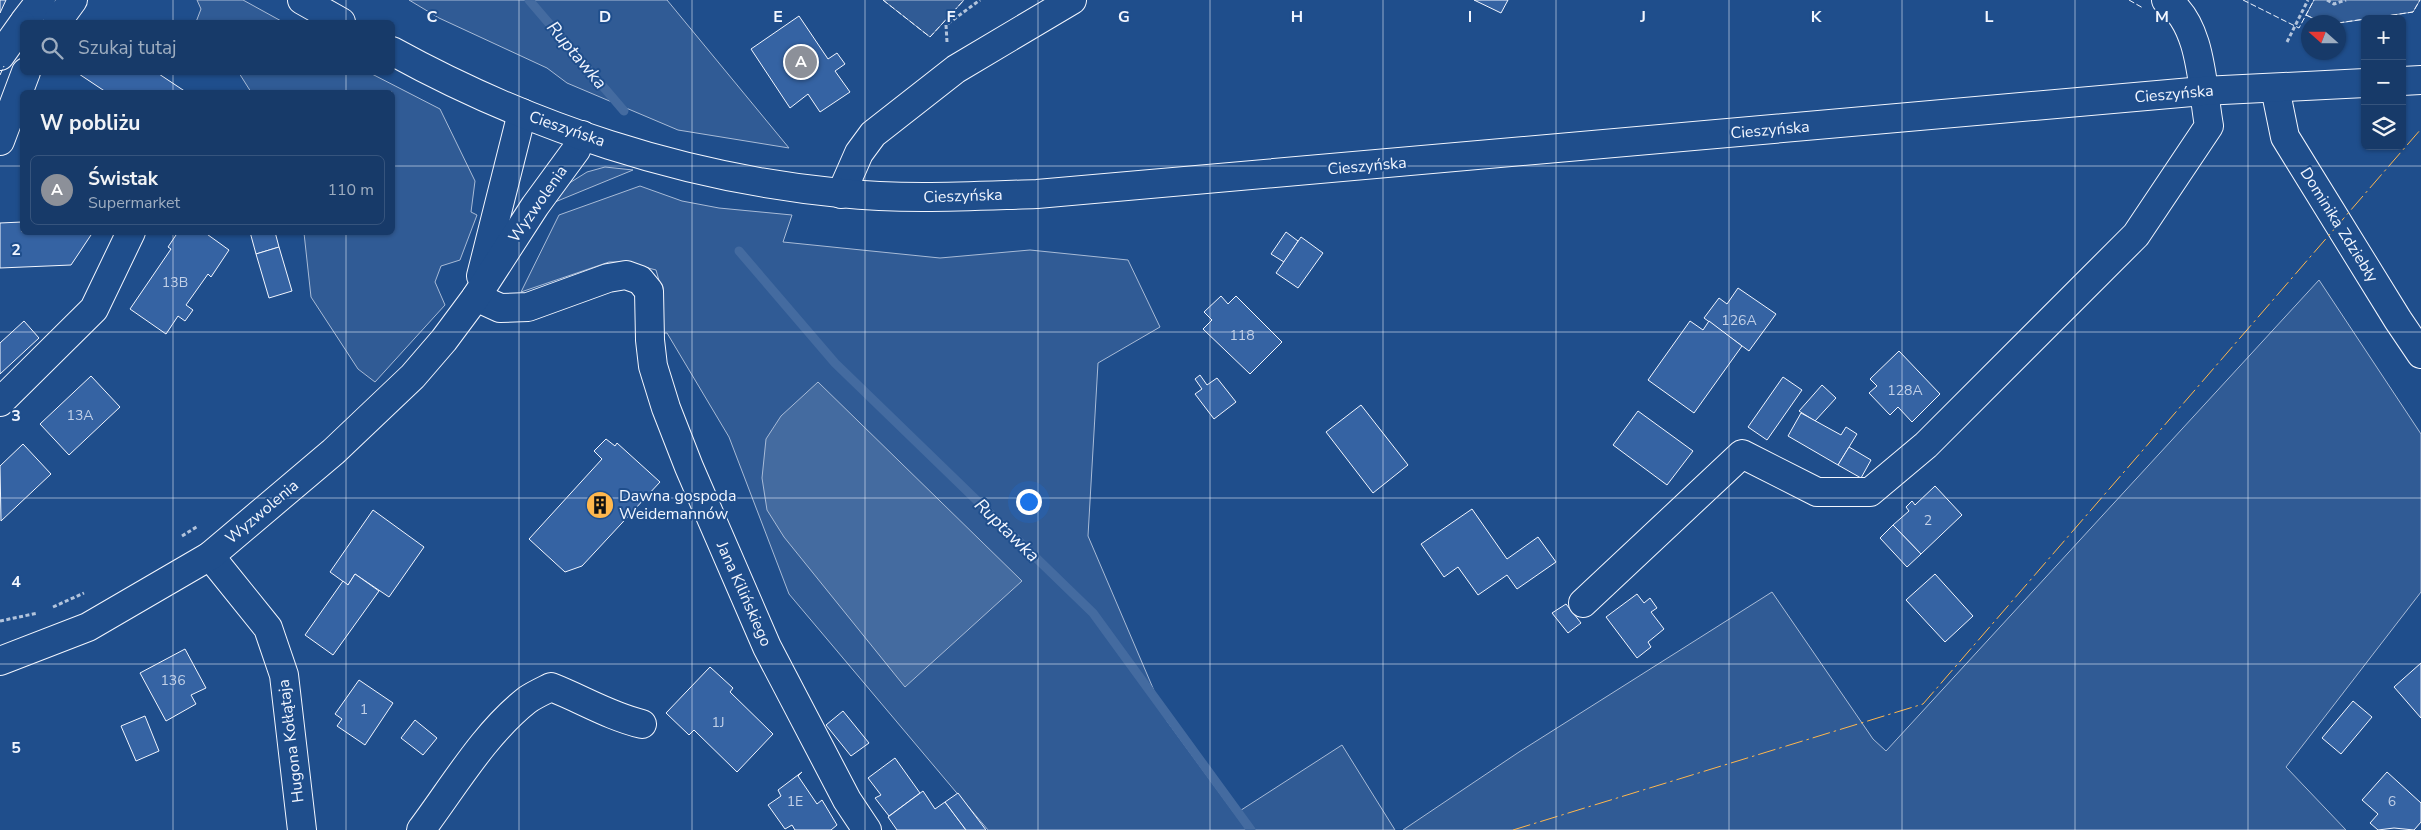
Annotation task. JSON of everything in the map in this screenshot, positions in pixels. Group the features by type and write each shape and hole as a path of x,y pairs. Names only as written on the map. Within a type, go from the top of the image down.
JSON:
{"street":[{"path":"26,20 41,0"},
{"path":"58,20 73,0"},
{"path":"302,0 337,20"},
{"path":"841,194 859,153 872,134 956,69 1072,0"},
{"path":"1583,603 1742,454 1817,492 1870,492 1926,445 2136,235 2209,126 2193,35 2177,7 2166,0"},
{"path":"0,56 20,28"},
{"name":"Cieszyńska","path":"395,53 479,95 522,113 582,135 718,174 754,182 841,194 941,198 1037,194 2203,91 2361,83"},
{"path":"0,141 25,75"},
{"path":"2406,81 2421,80"},
{"name":"Dominika Zdziebły","path":"2275,88 2285,137 2421,354"},
{"name":"Wyzwolenia","path":"476,297 522,113"},
{"name":"Wyzwolenia","path":"0,661 88,627 210,556 333,452 413,376 444,340 476,297 534,206 576,150 582,135"},
{"path":"0,402 94,309 130,235"},
{"name":"Jana Kilińskiego","path":"476,297 500,308 528,307 608,278 626,275 640,280 649,291 650,340 653,366 666,408 689,467 767,647 847,800 868,830"},
{"name":"Hugona Kołłątaja","path":"210,556 268,628 284,675 302,830"},
{"path":"422,830 480,750 528,699 551,687 575,696 617,718 642,724"}],"path":[{"path":"956,69 948,50 946,24 980,0"},
{"path":"2287,42 2308,0"},
{"path":"2327,0 2334,4 2346,0"},
{"path":"174,542 204,522"},
{"path":"0,621 40,612 87,592"}],"shaded area":[{"path":"197,0 243,0 279,20 197,20 201,9"},
{"path":"409,0 667,0 789,148 678,130 567,83 547,68 439,18"},
{"path":"883,0 964,0 930,37"},
{"path":"2314,0 2420,0 2413,12 2393,15 2361,15 2361,20 2346,22 2346,15 2306,15"},
{"path":"240,75 374,75 440,109 475,181 471,212 477,215 460,260 441,266 435,282 445,305 375,382 358,369 311,297 304,235 395,235 395,90 250,90"},
{"path":"605,167 633,170 555,202 563,187 587,172"},
{"path":"640,186 682,201 719,208 792,215 783,242 940,258 1030,250 1128,260 1160,327 1098,363 1088,536 1167,721 1235,814 1342,745 1395,830 988,830 789,594 729,437 667,333 657,333 660,284 656,270 625,262 609,262 521,292 559,215"},
{"path":"2319,280 2421,434 2421,592 2286,767 2346,830 1403,830 1519,752 1772,592 1873,739 1886,751"},
{"path":"818,382 1022,581 905,687 784,537 767,510 762,478 766,439 781,416"}],"building":[{"path":"0,0 6,0 0,13"},
{"path":"1474,0 1508,0 1501,13"},
{"path":"799,16 828,59 837,53 845,64 835,71 850,92 820,112 808,94 790,108 751,49"},
{"path":"80,75 160,75 183,90 103,90"},
{"path":"20,222 20,235 91,235 71,265 0,268 0,223"},
{"path":"1286,232 1298,241 1284,262 1271,254"},
{"path":"176,235 208,235 229,250 211,277 208,274 186,305 193,310 185,321 178,316 166,334 130,309 171,249 168,247"},
{"path":"251,235 276,235 279,247 256,254"},
{"path":"1301,237 1323,253 1298,288 1276,273"},
{"path":"279,247 292,291 269,298 256,254"},
{"path":"1738,288 1776,314 1749,351 1704,318 1719,298 1727,304"},
{"path":"1221,296 1228,304 1236,296 1282,342 1250,374 1203,329 1212,320 1204,312"},
{"path":"24,321 39,338 0,374 0,343"},
{"path":"1690,321 1703,330 1709,321 1742,346 1694,413 1648,380"},
{"path":"1899,351 1940,394 1912,422 1898,407 1890,415 1869,393 1877,386 1870,379"},
{"path":"1200,375 1207,385 1217,378 1236,402 1214,419 1195,394 1202,389 1195,379"},
{"path":"91,376 120,407 69,455 40,424"},
{"path":"1783,377 1802,390 1767,440 1748,427"},
{"path":"1822,385 1836,398 1815,421 1799,411"},
{"path":"1361,405 1408,465 1373,493 1326,432"},
{"path":"1638,411 1693,451 1667,485 1613,445"},
{"path":"1801,413 1841,435 1846,427 1857,434 1838,465 1788,436"},
{"name":"Dawna gospoda Weidemannów","path":"606,439 615,446 617,443 660,482 582,566 565,572 529,539 602,459 594,451"},
{"path":"23,444 51,474 1,521 0,466"},
{"path":"1849,447 1871,460 1861,478 1838,465"},
{"path":"1935,486 1962,515 1921,554 1893,525 1909,511 1906,507 1912,501 1915,505"},
{"path":"1472,509 1507,559 1538,537 1556,562 1517,589 1507,575 1478,595 1458,567 1444,577 1421,544"},
{"path":"373,510 424,547 389,597 355,574 348,585 330,572"},
{"path":"1893,525 1921,554 1907,567 1880,538"},
{"path":"355,574 379,591 333,655 305,635 343,581 348,585"},
{"path":"1935,574 1973,616 1945,642 1906,600"},
{"path":"1637,594 1644,603 1650,598 1657,608 1651,612 1664,629 1648,642 1651,647 1637,658 1606,617"},
{"path":"1566,604 1581,623 1568,633 1552,613"},
{"path":"185,649 206,688 191,695 196,704 166,721 140,673"},
{"path":"2421,663 2421,718 2394,687"},
{"path":"710,667 733,688 730,692 773,734 737,772 694,730 689,735 666,713"},
{"path":"359,680 393,703 365,745 337,726 342,719 335,714"},
{"path":"2353,701 2372,717 2341,754 2322,738"},
{"path":"843,711 869,743 851,756 826,725"},
{"path":"145,716 159,751 136,761 121,726"},
{"path":"415,720 437,738 423,755 401,738"},
{"path":"895,758 920,793 889,816 875,798 881,795 868,778"},
{"path":"802,772 798,776 817,804 822,800 837,825 831,830 795,830 792,825 785,829 768,805 781,796 778,790"},
{"path":"2387,772 2421,803 2421,822 2414,830 2394,828 2378,830 2370,823 2378,814 2362,800"},
{"path":"923,791 935,809 945,802 966,830 897,830 888,817"},
{"path":"958,793 986,830 966,830 945,802"}],"waterway":[{"name":"Ruptawka","path":"529,0 624,111"},
{"name":"Ruptawka","path":"739,251 835,363 1093,613 1251,830"}],"fence":[{"path":"883,0 930,37 964,0"},
{"path":"2129,0 2143,8"},
{"path":"2243,0 2299,28 2314,0"},
{"path":"2393,15 2413,12 2420,0"},
{"path":"2346,22 2361,20"},
{"path":"0,75 4,66"}],"power":[{"path":"1513,830 1923,704 2421,129"}],"place":[{"name":"Świstak","path":"801,62"},
{"name":"Dawna gospoda Weidemannów","path":"600,505"}]}
